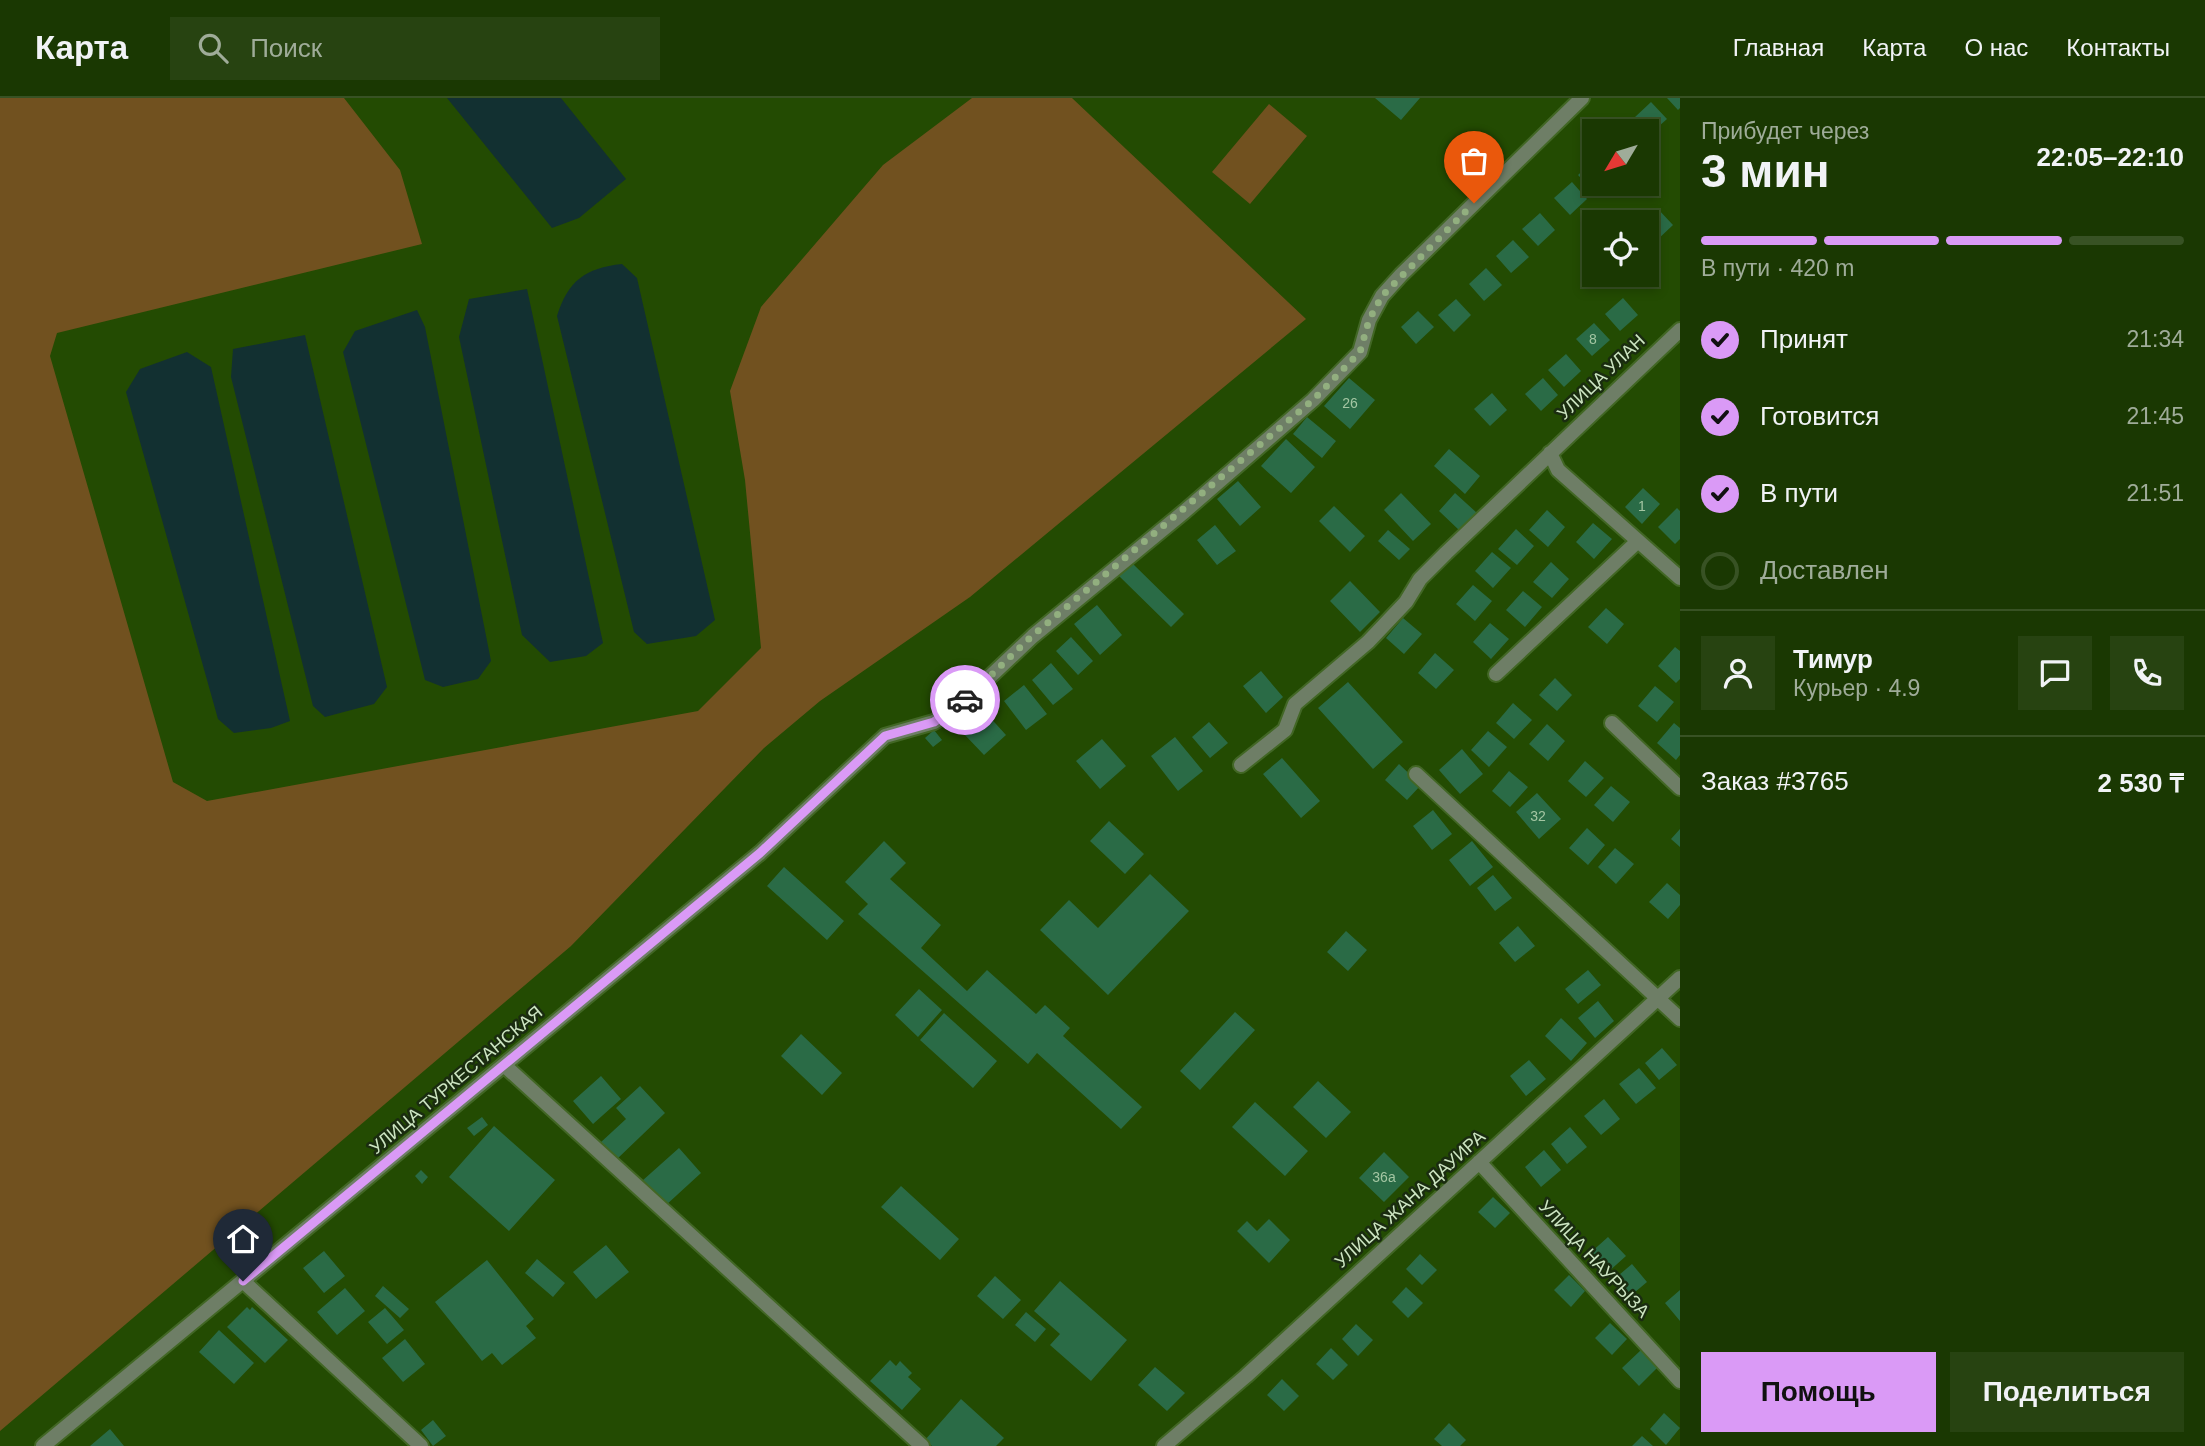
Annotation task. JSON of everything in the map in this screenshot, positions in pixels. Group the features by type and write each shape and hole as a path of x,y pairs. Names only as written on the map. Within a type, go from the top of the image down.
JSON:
{"street":[{"name":"УЛИЦА ТУРКЕСТАНСКАЯ","path":"43,1446 760,853 885,736 934,722 959,706 1032,636 1313,400 1360,352 1369,320 1382,296 1581,98"},
{"name":"УЛИЦА УЛАН","path":"1241,765 1285,730 1295,704 1368,642 1406,602 1420,579 1446,553 1680,330"},
{"path":"1550,453 1558,470 1680,578"},
{"path":"1496,674 1638,541"},
{"path":"1612,723 1680,788"},
{"path":"1416,774 1680,1019"},
{"name":"УЛИЦА ЖАНА ДАУИРА","path":"1164,1446 1246,1376 1680,978"},
{"path":"504,1065 922,1446"},
{"name":"УЛИЦА НАУРЫЗА","path":"1479,1162 1680,1381"},
{"path":"243,1281 421,1446"}],"shaded area":[{"path":"0,98 344,98 400,170 422,244 57,333 50,356 173,782 207,801 698,711 761,648 745,480 730,391 761,307 883,165 972,98 1072,98 1306,319 970,597 820,701 764,748 571,946 0,1431"},
{"path":"1269,104 1307,136 1250,204 1212,172"}],"water":[{"path":"447,98 561,98 626,179 579,218 552,228"},
{"path":"622,264 637,278 715,620 696,636 647,644 634,632 557,316 567,294 580,278 598,269"},
{"path":"527,289 603,643 586,656 550,662 522,635 459,337 469,299"},
{"path":"417,310 425,327 491,661 478,679 443,687 425,680 343,352 355,331"},
{"path":"305,335 387,687 374,704 325,717 313,706 231,377 233,349"},
{"path":"187,352 211,367 290,721 271,728 234,733 218,719 126,392 140,369"}],"building":[{"path":"1375,98 1420,98 1401,120"},
{"path":"1667,98 1680,98 1680,108 1678,110"},
{"path":"1651,102 1667,119 1659,126 1659,119 1634,118"},
{"path":"1572,182 1587,199 1570,215 1554,198"},
{"path":"1659,210 1673,225 1659,238"},
{"path":"1540,213 1555,230 1538,246 1522,229"},
{"path":"1513,240 1529,257 1511,273 1496,256"},
{"path":"1486,268 1502,285 1484,301 1469,284"},
{"path":"1623,298 1638,315 1620,331 1605,314"},
{"path":"1456,299 1471,315 1454,332 1438,315"},
{"path":"1418,311 1434,327 1416,344 1401,327"},
{"path":"1594,323 1610,340 1592,356 1576,339"},
{"path":"1566,354 1581,371 1564,387 1548,370"},
{"path":"1349,378 1375,400 1350,429 1324,406"},
{"path":"1543,378 1558,395 1541,411 1525,394"},
{"path":"1492,393 1507,410 1490,426 1474,409"},
{"path":"1307,417 1336,441 1322,458 1293,434"},
{"path":"1286,439 1315,467 1291,493 1261,466"},
{"path":"1449,449 1480,476 1465,494 1434,466"},
{"path":"1238,481 1261,507 1240,526 1217,499"},
{"path":"1643,488 1660,504 1642,524 1625,507"},
{"path":"1401,493 1431,524 1413,541 1384,510"},
{"path":"1455,493 1477,513 1460,531 1439,511"},
{"path":"1334,506 1365,536 1350,552 1319,521"},
{"path":"1677,508 1680,511 1680,539 1675,544 1658,527"},
{"path":"1547,510 1565,527 1548,547 1529,530"},
{"path":"1593,523 1612,539 1594,559 1576,542"},
{"path":"1215,525 1236,551 1217,565 1197,540"},
{"path":"1516,529 1534,546 1517,565 1498,549"},
{"path":"1388,530 1410,549 1399,560 1378,541"},
{"path":"1492,552 1511,568 1493,588 1475,571"},
{"path":"1551,562 1569,579 1552,598 1533,582"},
{"path":"1132,563 1184,614 1171,627 1119,576"},
{"path":"1350,581 1380,612 1360,632 1330,601"},
{"path":"1473,585 1492,601 1475,621 1456,604"},
{"path":"1523,591 1542,607 1525,627 1506,610"},
{"path":"1097,605 1122,635 1100,655 1074,624"},
{"path":"1606,608 1624,624 1607,644 1588,627"},
{"path":"1403,618 1422,634 1404,654 1386,638"},
{"path":"1490,623 1509,639 1491,659 1473,642"},
{"path":"1071,637 1093,661 1078,675 1056,651"},
{"path":"1675,647 1680,651 1680,679 1676,683 1658,666"},
{"path":"1435,653 1454,670 1436,689 1418,673"},
{"path":"1051,663 1073,689 1053,705 1032,680"},
{"path":"1261,671 1283,697 1266,713 1243,686"},
{"path":"1555,678 1572,695 1557,711 1539,695"},
{"path":"1348,682 1403,742 1373,769 1318,708"},
{"path":"1024,685 1047,714 1026,730 1004,701"},
{"path":"1655,686 1674,702 1657,722 1638,706"},
{"path":"1513,703 1532,720 1514,739 1496,723"},
{"path":"986,713 1006,735 984,755 964,734"},
{"path":"1209,722 1228,743 1210,758 1192,737"},
{"path":"1674,723 1680,728 1680,755 1676,760 1657,743"},
{"path":"1547,724 1565,741 1548,761 1529,744"},
{"path":"934,730 942,740 933,747 925,738"},
{"path":"1488,731 1507,747 1489,767 1471,750"},
{"path":"1175,737 1203,771 1178,791 1151,756"},
{"path":"1102,739 1126,766 1100,789 1076,761"},
{"path":"1462,749 1483,774 1460,794 1439,770"},
{"path":"1282,758 1320,801 1301,818 1263,774"},
{"path":"1585,761 1604,778 1586,797 1568,781"},
{"path":"1399,764 1421,785 1407,800 1385,780"},
{"path":"1509,771 1528,787 1510,807 1492,791"},
{"path":"1611,786 1630,802 1613,822 1594,805"},
{"path":"1537,793 1561,819 1539,839 1516,812"},
{"path":"1433,810 1452,834 1432,850 1413,826"},
{"path":"1109,821 1144,854 1125,874 1090,841"},
{"path":"1587,828 1605,845 1588,865 1569,848"},
{"path":"1680,829 1680,847 1671,839"},
{"path":"884,841 906,863 890,879 941,925 921,948 967,991 987,970 1036,1014 1045,1005 1070,1028 1063,1036 1142,1107 1121,1129 1037,1053 1028,1064 858,914 868,904 845,882"},
{"path":"1472,841 1493,867 1470,886 1449,860"},
{"path":"1615,848 1634,864 1616,884 1598,867"},
{"path":"784,867 844,921 827,940 767,886"},
{"path":"1150,874 1189,911 1108,995 1040,930 1069,900 1098,928"},
{"path":"1493,875 1512,898 1495,911 1477,888"},
{"path":"1667,883 1680,895 1680,905 1668,919 1649,902"},
{"path":"1518,926 1535,946 1515,962 1499,943"},
{"path":"1346,931 1367,950 1348,971 1327,952"},
{"path":"1588,970 1601,985 1578,1004 1565,989"},
{"path":"919,989 942,1010 918,1037 895,1015"},
{"path":"1598,1001 1614,1021 1595,1038 1578,1018"},
{"path":"1235,1012 1255,1030 1200,1090 1180,1071"},
{"path":"944,1013 997,1061 973,1088 920,1040"},
{"path":"1561,1018 1587,1043 1571,1061 1545,1036"},
{"path":"801,1034 842,1073 822,1095 781,1056"},
{"path":"1662,1048 1677,1065 1659,1080 1645,1063"},
{"path":"1529,1060 1546,1079 1526,1096 1510,1076"},
{"path":"1639,1068 1656,1088 1636,1104 1619,1084"},
{"path":"601,1076 621,1099 593,1124 573,1101"},
{"path":"1318,1081 1351,1112 1326,1138 1293,1107"},
{"path":"640,1086 665,1113 616,1160 600,1143 626,1119 616,1108"},
{"path":"1604,1099 1620,1119 1601,1135 1584,1116"},
{"path":"1255,1102 1308,1151 1285,1176 1232,1127"},
{"path":"482,1117 488,1125 474,1136 467,1128"},
{"path":"494,1126 555,1180 509,1231 449,1177"},
{"path":"1570,1127 1587,1147 1567,1164 1551,1144"},
{"path":"679,1148 701,1173 665,1206 642,1181"},
{"path":"1544,1150 1561,1170 1541,1187 1525,1167"},
{"path":"1384,1152 1409,1177 1384,1202 1359,1178"},
{"path":"421,1170 428,1177 422,1184 415,1176"},
{"path":"901,1186 959,1239 940,1260 881,1207"},
{"path":"1493,1197 1510,1213 1495,1228 1478,1212"},
{"path":"1269,1219 1290,1240 1269,1263 1237,1231 1247,1221 1257,1231"},
{"path":"1608,1237 1626,1256 1607,1273 1589,1254"},
{"path":"606,1245 629,1272 596,1299 573,1272"},
{"path":"324,1251 345,1276 324,1293 303,1268"},
{"path":"1420,1254 1437,1270 1422,1285 1406,1269"},
{"path":"537,1259 565,1283 553,1297 525,1273"},
{"path":"487,1260 534,1319 526,1326 536,1338 502,1365 492,1353 482,1361 435,1302"},
{"path":"1632,1264 1647,1282 1628,1298 1613,1280"},
{"path":"1569,1275 1585,1291 1571,1307 1554,1290"},
{"path":"995,1276 1021,1300 1003,1319 977,1296"},
{"path":"1060,1281 1127,1340 1091,1381 1050,1345 1060,1334 1034,1311"},
{"path":"383,1286 409,1309 400,1318 375,1296"},
{"path":"1406,1287 1423,1303 1408,1318 1392,1302"},
{"path":"345,1288 365,1311 337,1335 317,1312"},
{"path":"1680,1290 1680,1321 1665,1303"},
{"path":"247,1307 250,1310 252,1307 288,1340 265,1363 227,1327"},
{"path":"385,1308 404,1330 387,1344 368,1322"},
{"path":"1026,1312 1046,1329 1035,1342 1015,1325"},
{"path":"1610,1323 1627,1339 1612,1355 1595,1338"},
{"path":"1356,1324 1373,1340 1358,1356 1342,1339"},
{"path":"219,1330 254,1363 234,1384 199,1352"},
{"path":"405,1339 425,1364 403,1382 382,1358"},
{"path":"1331,1348 1348,1365 1333,1380 1316,1364"},
{"path":"1641,1350 1658,1367 1639,1386 1622,1368"},
{"path":"890,1360 896,1366 900,1361 912,1373 908,1377 921,1389 902,1410 870,1381"},
{"path":"1155,1367 1185,1393 1167,1411 1138,1385"},
{"path":"1282,1379 1299,1396 1284,1411 1267,1395"},
{"path":"961,1399 1004,1438 996,1446 932,1446 925,1440"},
{"path":"1664,1413 1680,1428 1666,1445 1650,1429"},
{"path":"433,1420 446,1436 433,1446 421,1430"},
{"path":"1449,1423 1466,1440 1460,1446 1442,1446 1434,1439"},
{"path":"110,1429 124,1446 90,1446"},
{"path":"1642,1436 1653,1446 1632,1446"}],"way so far":[{"path":"965,700 1032,636 1185,511 1313,400 1360,352 1369,320 1382,296 1474,203"}],"route":[{"path":"243,1281 760,853 885,736 893,731 934,722 965,700"}]}
